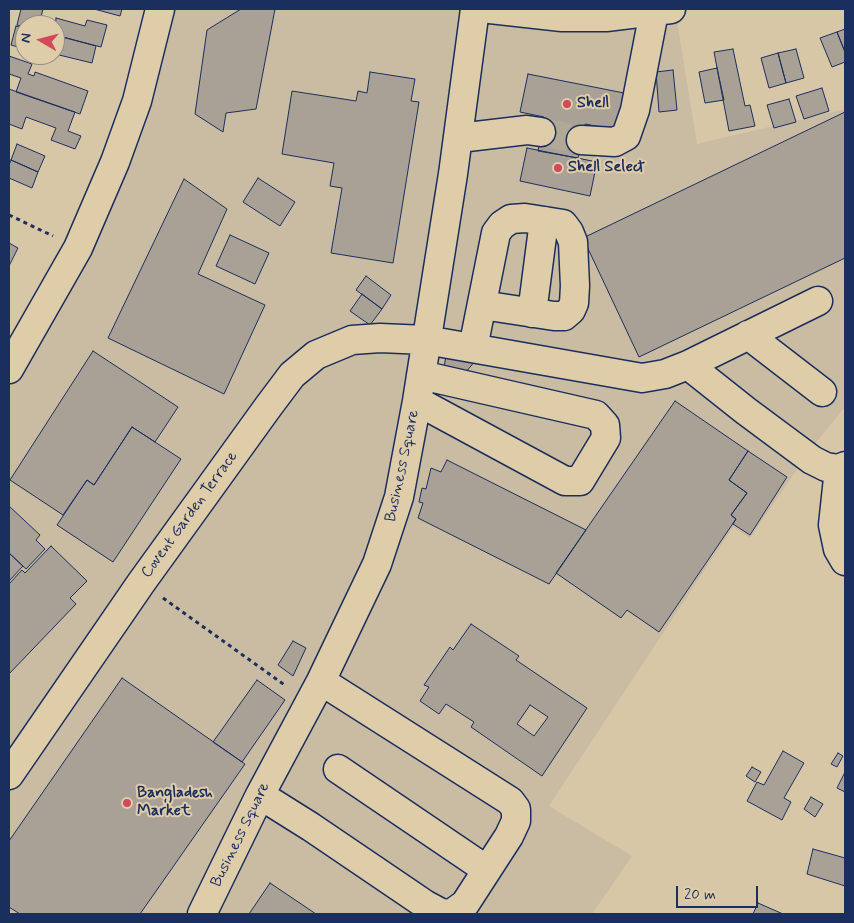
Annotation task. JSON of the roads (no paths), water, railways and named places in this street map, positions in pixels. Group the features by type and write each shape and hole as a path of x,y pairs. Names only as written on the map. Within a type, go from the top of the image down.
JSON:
{"street":[{"path":"9,369 16,360 78,248 115,162 137,102 160,9"},
{"name":"Business Square","path":"202,914 377,564 399,497 419,388 459,138 475,9"},
{"path":"490,9 562,17 606,17 662,10 635,110 626,136 615,142 581,140"},
{"path":"459,138 527,130 541,132"},
{"path":"473,348 496,233 502,224 511,219 525,218 563,224 573,242 575,286 574,303 571,310 564,316 554,316 482,305"},
{"path":"532,313 544,221"},
{"name":"Covent Garden Terrace","path":"9,775 141,583 292,375 316,355 352,340 380,338 426,340 642,378 665,374 688,365 818,301"},
{"path":"748,335 822,392"},
{"path":"688,365 812,460 826,467 842,468 833,525 838,549 845,561"},
{"path":"419,388 596,415 605,425 606,438 580,481 564,481 480,434 419,388"},
{"path":"260,795 441,913 451,914 465,904 509,836 516,822 516,809 510,801 315,691"},
{"path":"338,769 487,870"}],"tunnel":[{"path":"541,132 581,140"}],"place":[{"name":"Shell","path":"567,104"},
{"name":"Shell Select","path":"558,168"},
{"name":"Bangladesh Market","path":"127,803"}]}
